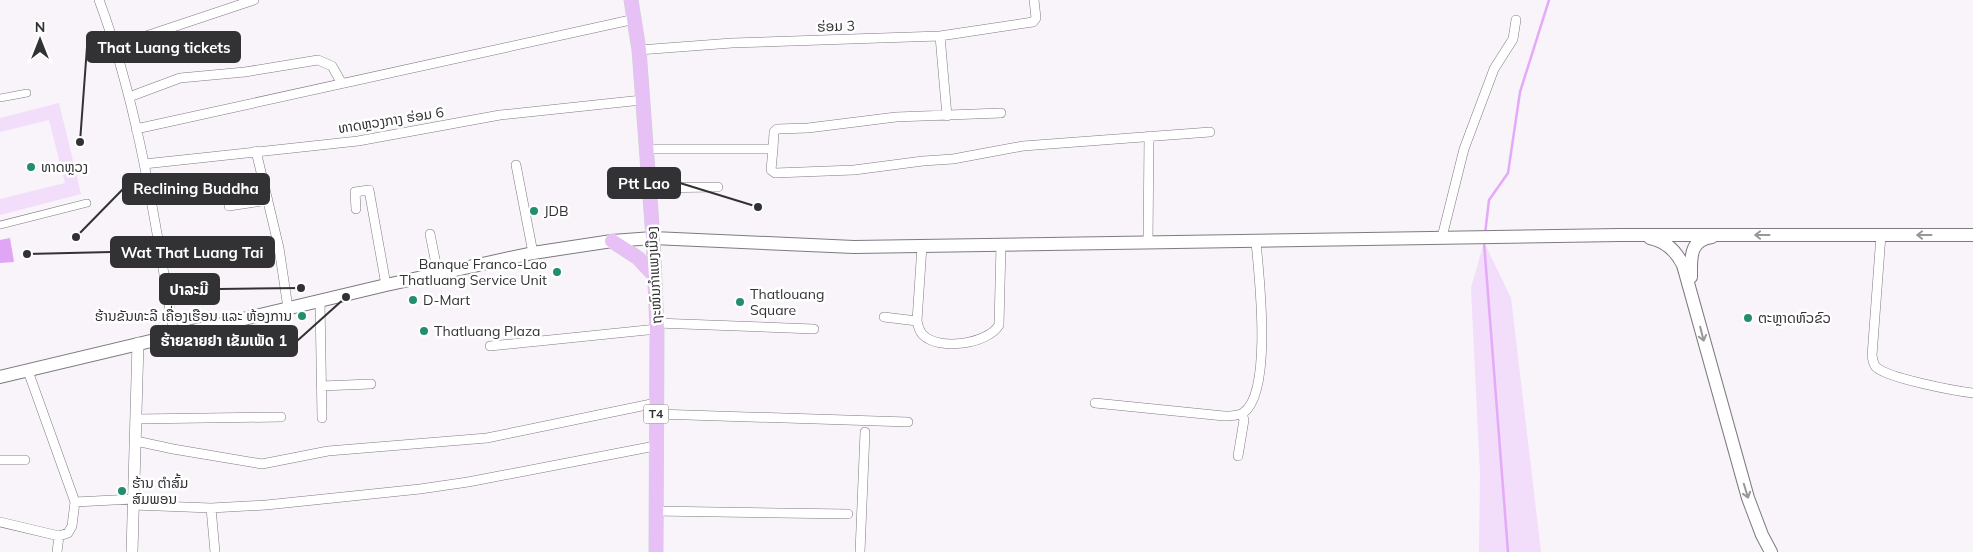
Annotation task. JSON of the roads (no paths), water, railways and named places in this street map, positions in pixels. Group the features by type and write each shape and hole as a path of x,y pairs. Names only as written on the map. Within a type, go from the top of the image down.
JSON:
{"main road":[{"name":"ຖະໜົນກຳແພງເມືອງ","path":"631,0 639,50 653,238 657,326 654,511 656,552"},
{"path":"1620,235 1654,239 1666,244 1680,259 1691,287 1748,498 1762,535 1771,552"},
{"path":"1691,287 1691,258 1695,245 1706,238 1730,235"},
{"path":"0,378 174,334 534,253 612,241 653,238 854,247 1256,242 1510,236 1973,235"},
{"path":"612,241 638,258 654,275"}],"street":[{"path":"99,0 116,46 129,96 144,164 174,334"},
{"path":"116,46 236,2 254,0"},
{"name":"ຮ່ອມ 3","path":"639,50 732,43 940,36 1033,22 1036,18 1034,0"},
{"path":"136,129 341,82 635,19"},
{"path":"1442,237 1464,148 1494,70 1513,39 1516,20"},
{"path":"940,36 947,116"},
{"path":"129,96 180,78 245,72 318,60 332,66 341,82"},
{"path":"0,98 27,93"},
{"name":"ທາດຫຼວງກາງ ຮ່ອມ 6","path":"144,164 358,141 500,115 642,100"},
{"path":"1001,113 896,117 777,130 774,132 770,170 774,172 844,170 953,159 1023,146 1210,132"},
{"path":"1148,243 1149,136"},
{"path":"645,149 773,149"},
{"path":"256,151 279,248 288,308"},
{"path":"516,164 534,253"},
{"path":"649,188 718,187"},
{"path":"356,209 355,192 370,190 386,286"},
{"path":"229,206 268,200"},
{"path":"0,225 87,204"},
{"path":"430,234 438,274"},
{"path":"1881,235 1872,356 1874,362 1877,367 1885,372 1929,385 1973,393"},
{"path":"1094,403 1224,416 1242,414 1248,408 1258,381 1262,352 1261,293 1256,242"},
{"path":"922,246 916,321 924,337 939,343 964,344 993,332 998,325 1001,245"},
{"path":"161,256 279,248"},
{"path":"320,301 322,418"},
{"path":"884,317 916,321"},
{"path":"490,346 657,326 814,329"},
{"path":"132,552 138,343"},
{"path":"0,522 58,536 68,532 72,526 75,502 28,371"},
{"path":"321,386 371,384"},
{"path":"136,441 262,464 328,451 487,438 656,408 908,422"},
{"path":"1238,456 1244,420 1242,414"},
{"path":"136,419 281,417"},
{"path":"860,552 865,432"},
{"path":"75,502 133,502 211,508 266,505 420,489 468,482 655,446"},
{"path":"0,460 25,460"},
{"path":"211,508 215,552"},
{"path":"654,511 848,514"},
{"path":"57,552 58,536"}],"waterway":[{"path":"1485,234 1489,200 1508,173 1520,92 1549,0"},
{"path":"1484,242 1508,552"}],"place":[{"name":"That Luang tickets","path":"80,142"},
{"name":"ທາດຫຼວງ","path":"31,167"},
{"name":"Ptt Lao","path":"758,207"},
{"name":"JDB","path":"534,211"},
{"name":"Reclining Buddha","path":"76,237"},
{"name":"Wat That Luang Tai","path":"27,254"},
{"name":"Banque Franco-Lao Thatluang Service Unit","path":"557,272"},
{"name":"ປາລະມີ","path":"301,288"},
{"name":"ຮ້າຍຂາຍຢາ ເຂັມເພັດ 1","path":"346,297"},
{"name":"D-Mart","path":"413,300"},
{"name":"Thatlouang Square","path":"740,302"},
{"name":"ຮ້ານຂັນທະລີ ເຄື່ອງເຮືອນ ແລະ ຫ້ອງການ","path":"302,316"},
{"name":"ຕະຫຼາດຫົວຂົວ","path":"1748,318"},
{"name":"Thatluang Plaza","path":"424,331"},
{"name":"ຮ້ານ ຕຳສົ້ມ ສົມພອນ","path":"122,491"}]}
